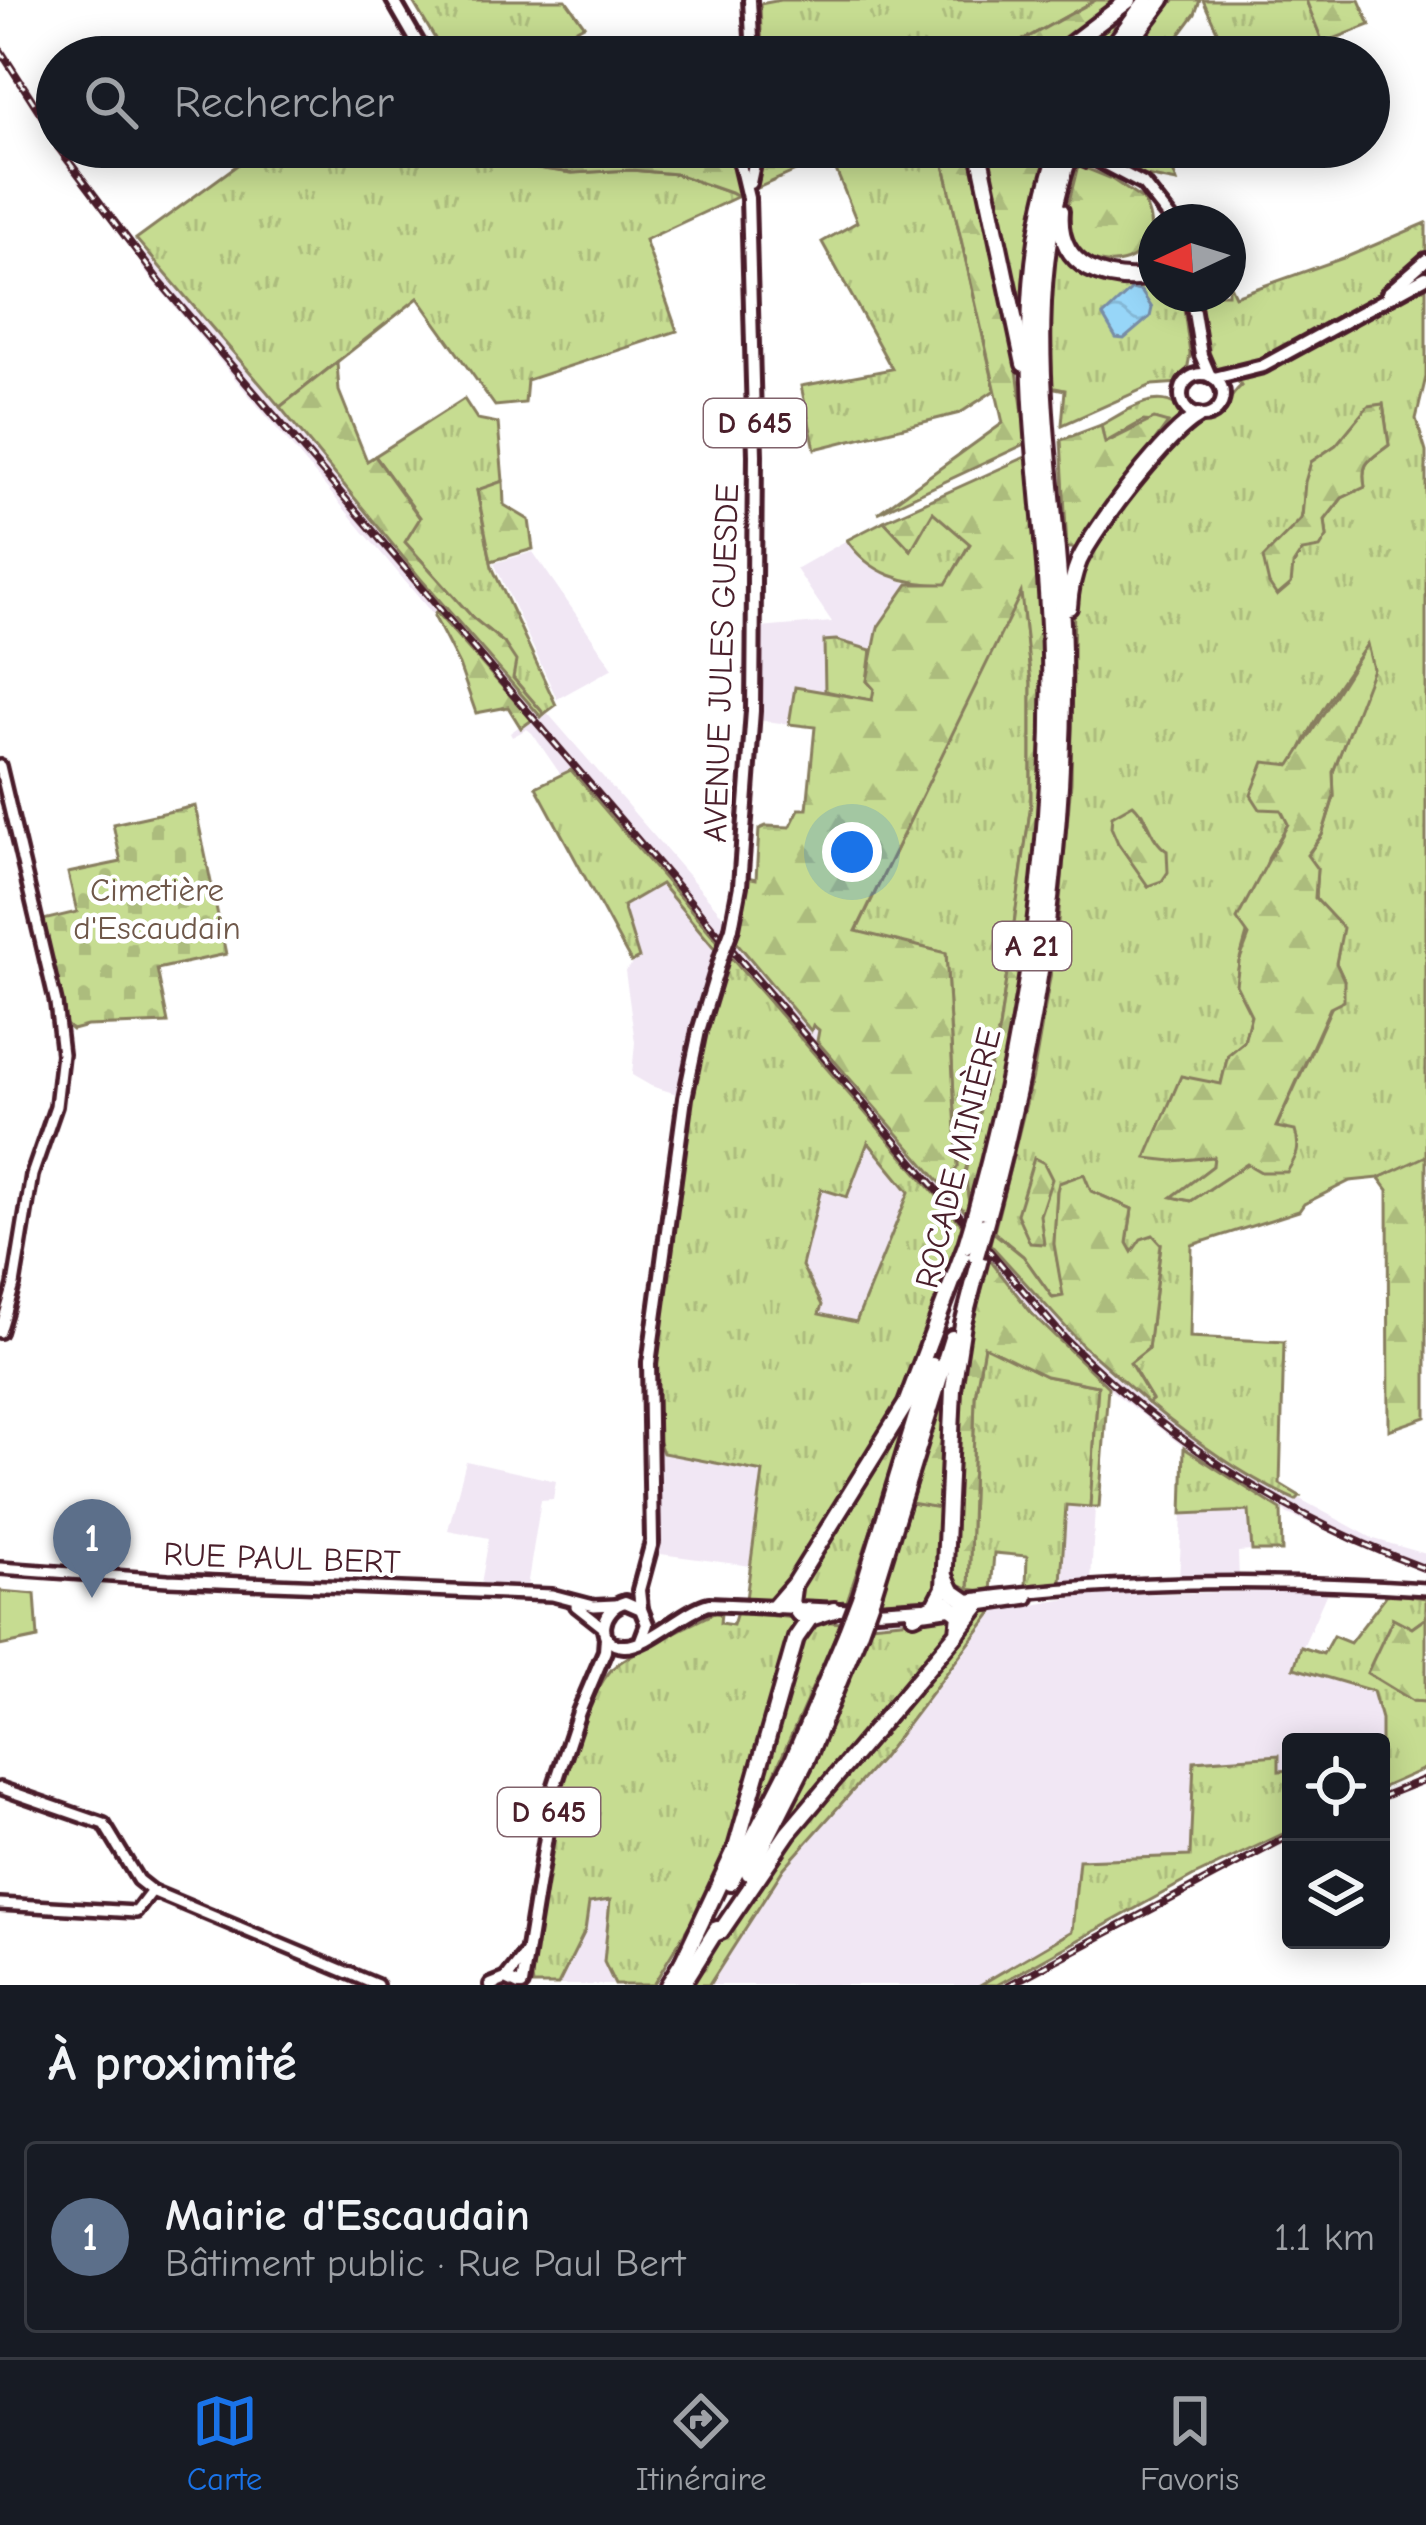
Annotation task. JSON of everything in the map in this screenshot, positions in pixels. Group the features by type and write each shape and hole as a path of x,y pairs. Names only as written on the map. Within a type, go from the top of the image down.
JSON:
{"highway":[{"path":"1082,36 1129,0"},
{"path":"1120,36 1147,0"},
{"path":"1135,36 1162,0"},
{"path":"983,168 1022,349 1039,458"},
{"name":"ROCADE MINIÈRE","path":"983,1223 1016,1042 1043,849 1051,658 1030,292 1040,216 1058,168"},
{"name":"ROCADE MINIÈRE","path":"682,1985 796,1781 903,1507 999,1172 1027,1054 1048,918 1059,802 1060,577 1042,309 1062,168"},
{"path":"1064,168 1060,222 1070,256 1096,273 1138,275"},
{"path":"1063,695 1069,597 1081,557 1173,436 1198,416"},
{"path":"957,1604 943,1594 953,1389 974,1253"},
{"path":"682,1964 736,1848 796,1638 794,1584 906,1404 974,1253"},
{"path":"714,1934 721,1931 788,1833 958,1632 961,1618 946,1578"},
{"path":"914,1615 957,1604"},
{"path":"793,1611 835,1610"},
{"name":"ROCADE MINIÈRE","path":"668,1985 771,1805 853,1632"}],"main road":[{"path":"393,0 414,36"},
{"path":"750,0 752,36"},
{"name":"D 645","path":"739,168 748,198"},
{"name":"D 645","path":"748,198 753,168"},
{"path":"1105,168 1134,184 1153,204"},
{"name":"AVENUE JULES GUESDE","path":"643,1612 638,1592 651,1551 652,1521 649,1364 663,1237 685,1098 740,886 753,681 755,384 748,198"},
{"path":"1336,327 1394,289 1426,260"},
{"path":"1190,312 1191,378 1182,399 1186,409 1198,416 1214,413 1223,394 1263,366 1426,281"},
{"path":"1192,312 1201,355 1223,394"},
{"path":"1191,378 1263,366"},
{"name":"AVENUE JULES GUESDE","path":"618,1604 635,1580 652,1521"},
{"path":"675,1622 657,1623 643,1612 618,1604 606,1613 605,1631 616,1644 627,1646 675,1622 705,1605 914,1615"},
{"path":"793,1611 886,1611 957,1604"},
{"path":"640,1640 647,1627 643,1612"},
{"name":"D 645","path":"521,1985 554,1788 604,1651 605,1631"},
{"name":"D 645","path":"591,1683 627,1646"},
{"name":"D 645","path":"506,1979 528,1947"},
{"path":"491,1985 506,1979 521,1985"}],"street":[{"path":"0,766 56,1004 62,1050 58,1096 31,1179 14,1285 0,1332"},
{"path":"0,1280 14,1285"},
{"name":"RUE PAUL BERT","path":"0,1568 561,1596 591,1606 618,1604"},
{"path":"957,1604 1297,1585 1426,1589"},
{"path":"561,1596 605,1631"},
{"path":"0,1788 104,1824 147,1888 377,1985"},
{"path":"0,1904 132,1912 147,1888"}],"shaded area":[{"path":"146,249 726,919 1022,1272 1265,1480 1374,1539 1426,1554 1426,1574 1288,1514 1207,1465 1104,1385 1007,1288 726,961 690,1098 632,1075 635,1042 625,971 639,957 623,906 659,885 561,775 532,733 527,729 512,737 510,733 524,723 142,268"},
{"path":"847,540 860,559 908,584 878,627 871,650 825,641 825,691 795,688 789,724 757,720 759,628 832,622 796,569"},
{"path":"533,552 613,668 557,699 494,563"},
{"path":"867,1141 909,1191 856,1322 818,1314 802,1266 821,1188"},
{"path":"656,1435 663,1453 763,1472 751,1566 653,1553"},
{"path":"466,1461 556,1481 553,1499 541,1500 527,1587 481,1584 489,1538 448,1530"},
{"path":"1066,1505 1095,1507 1091,1582 1061,1582"},
{"path":"1249,1511 1252,1551 1238,1552 1239,1580 1179,1582 1182,1514"},
{"path":"1328,1590 1294,1667 1373,1691 1380,1733 1282,1733 1282,1771 1279,1756 1190,1856 1079,1860 1072,1931 980,1985 709,1985 784,1868 881,1759 993,1612 1089,1595"},
{"path":"611,1900 604,1962 615,1985 558,1985 585,1931 589,1903"}],"green space":[{"path":"412,0 566,0 584,25 563,36 433,36"},
{"path":"781,0 1096,0 1030,36 761,36 760,4"},
{"path":"1096,0 1120,0 1105,12 1115,28 1110,36 1030,36"},
{"path":"1174,0 1200,0 1179,36 1144,36"},
{"path":"1203,0 1306,0 1320,36 1219,36"},
{"path":"1306,0 1359,0 1370,25 1341,36 1320,36"},
{"path":"233,168 631,170 676,174 739,196 645,240 677,331 527,380 525,403 495,406 418,298 280,407 136,239"},
{"path":"536,168 735,168 739,196 676,174"},
{"path":"756,168 802,168 753,190"},
{"path":"835,168 945,168 995,390 960,413 815,449 801,386 892,369 822,242 857,222"},
{"path":"945,168 1046,168 1030,232 1022,315 1010,319 1027,443 878,513 1003,423"},
{"path":"1077,168 1110,178 1143,200 1144,204 1138,204 1138,254 1133,258 1103,263 1070,247 1065,218"},
{"path":"1124,168 1172,168 1177,182"},
{"path":"1426,223 1426,377 1416,419 1426,452 1426,1158 1379,1178 1350,1181 1299,1211 1192,1245 1190,1337 1284,1342 1280,1484 1300,1496 1296,1500 1219,1457 1148,1403 1152,1399 1130,1363 1148,1348 1161,1244 1132,1253 1127,1243 1132,1209 1091,1191 1057,1191 1054,1244 1064,1296 1053,1298 1023,1256 994,1232 1033,1076 1056,943 1071,783 1074,599 1083,563 1077,548 1167,423 1143,421 1104,443 1101,425 1158,400 1168,401 1197,420 1212,422 1241,386 1232,372 1217,375 1210,370 1200,312 1246,312 1246,292","holes":["1383,404 1389,445 1365,466 1365,487 1342,498 1325,520 1327,537 1302,551 1293,565 1311,462 1336,445 1368,407","1367,645 1372,669 1333,772 1334,797 1322,835 1307,856 1317,869 1315,898 1342,928 1336,963 1344,980 1276,1128 1247,1164 1191,1201 1174,1197 1213,1166 1214,1156 1173,1161 1221,1084 1228,1055 1244,1042 1251,1014 1236,985 1239,962 1269,856 1288,824 1288,782 1309,732","1143,813 1159,846 1148,885 1118,843"]},
{"path":"1056,237 1073,265 1084,273 1138,281 1138,312 1184,312 1190,354 1186,378 1180,383 1152,385 1062,425 1065,390 1050,387 1048,301"},
{"path":"337,362 339,391 367,461 375,456 420,518 405,542 473,618 504,643 516,661 513,678 544,714 541,717 280,407"},
{"path":"464,399 477,419 498,423 503,481 477,491 492,567 556,705 544,714 513,678 504,643 473,618 405,542 420,517 375,456"},
{"path":"1383,404 1389,445 1368,462 1365,487 1342,498 1325,520 1327,537 1320,548 1302,551 1293,565 1291,584 1277,596 1263,558 1302,518 1311,462 1336,445 1368,406"},
{"path":"1154,419 1168,423 1077,548 1067,548 1061,440 1101,425 1105,443"},
{"path":"1030,455 1043,680 1037,836 1011,1022 969,1203 965,1173 999,1029 1031,804 1031,682 1021,593 856,931 946,953 958,1166 944,1187 817,1041 819,1030 813,1025 811,1031 733,938 747,877 756,879 759,829 790,827 799,809 807,809 815,727 789,724 795,687 872,700 874,689 867,681 878,627 908,584 946,584 970,544 933,512 911,550 884,521"},
{"path":"503,481 504,505 529,520 533,549 491,561 477,490"},
{"path":"932,511 970,543 946,585 890,575 867,562 847,540 884,521 911,550"},
{"path":"1021,590 1031,682 1031,804 999,1029 965,1173 966,1213 944,1187 958,1166 946,953 856,932"},
{"path":"436,612 532,720 521,728 508,707 476,713"},
{"path":"824,641 871,650 867,681 874,688 873,701 825,691"},
{"path":"1367,644 1373,669 1333,772 1334,796 1322,835 1307,855 1317,869 1315,898 1343,928 1336,963 1344,980 1344,1001 1330,1008 1276,1127 1295,1131 1296,1157 1287,1172 1261,1172 1247,1164 1191,1201 1172,1197 1213,1166 1214,1157 1146,1158 1181,1076 1221,1084 1228,1055 1244,1042 1251,1015 1236,985 1249,936 1237,919 1288,824 1281,810 1260,809 1251,795 1264,762 1291,765"},
{"path":"571,770 720,944 716,950 661,884 623,906 639,958 631,962 536,787"},
{"path":"1133,804 1167,851 1168,872 1162,881 1148,886 1111,827 1112,816"},
{"name":"Cimetière d'Escaudain","path":"195,806 226,954 157,969 168,1023 72,1030 66,1025 43,920 77,912 68,873 121,862 113,824"},
{"path":"727,953 963,1226 914,1403 846,1604 746,1599 763,1472 663,1453 656,1435 659,1317 690,1098","holes":["868,1142 909,1192 856,1322 819,1314 822,1305 802,1266 821,1189 847,1197"]},
{"path":"1426,1156 1426,1417 1389,1430 1388,1190 1379,1178"},
{"path":"1034,1158 1044,1163 1052,1179 1040,1215 1044,1244 1030,1243 1017,1214"},
{"path":"1084,1174 1091,1191 1132,1209 1127,1243 1132,1252 1141,1239 1153,1235 1161,1244 1148,1349 1130,1363 1152,1400 1148,1403 1082,1345 990,1244 993,1232 1023,1256 1053,1298 1063,1296 1054,1244 1057,1191 1059,1183"},
{"path":"986,1255 1033,1315 1108,1387 1099,1507 1090,1507 1098,1386 1046,1376 984,1346 975,1396 969,1589 953,1581 951,1510 911,1503 943,1390 956,1393"},
{"path":"984,1345 1046,1376 1098,1386 1090,1507 1066,1505 1061,1582 1026,1587 1027,1556 994,1553 991,1592 969,1589 975,1396"},
{"path":"1184,1448 1281,1510 1282,1551 1252,1551 1249,1511 1182,1514"},
{"path":"911,1503 951,1509 953,1581 930,1600 877,1606"},
{"path":"0,1591 35,1594 38,1638 0,1646"},
{"path":"1388,1593 1426,1598 1426,1618 1412,1628 1393,1618 1413,1701 1426,1702 1426,1768 1390,1784 1390,1733 1381,1733 1373,1691 1294,1668 1301,1647 1323,1654 1333,1636 1350,1643"},
{"path":"983,1611 993,1612 881,1759 784,1868 709,1985 690,1985 788,1841 778,1834 870,1624 954,1616 967,1629"},
{"path":"737,1612 841,1623 757,1813 653,1985 615,1985 604,1962 610,1900 589,1903 585,1931 558,1985 533,1985 531,1970 557,1813 579,1731 594,1697 619,1663 721,1613 720,1623 733,1625"},
{"path":"1393,1618 1412,1628 1426,1618 1426,1702 1413,1701 1367,1673"},
{"path":"1279,1755 1282,1834 1194,1876 997,1985 980,1985 1072,1931 1079,1860 1190,1856 1194,1761"}],"water":[{"path":"1132,289 1138,290 1138,312 1151,312 1124,339 1116,338 1103,316"}],"railway":[{"path":"0,50 36,106"},
{"path":"74,168 159,281 1065,1339 1146,1411 1233,1474 1327,1526 1426,1569"},
{"path":"1390,1793 1426,1779"},
{"path":"1009,1985 1282,1840"}],"place":[{"name":"Mairie d'Escaudain","path":"92,1598"}]}
